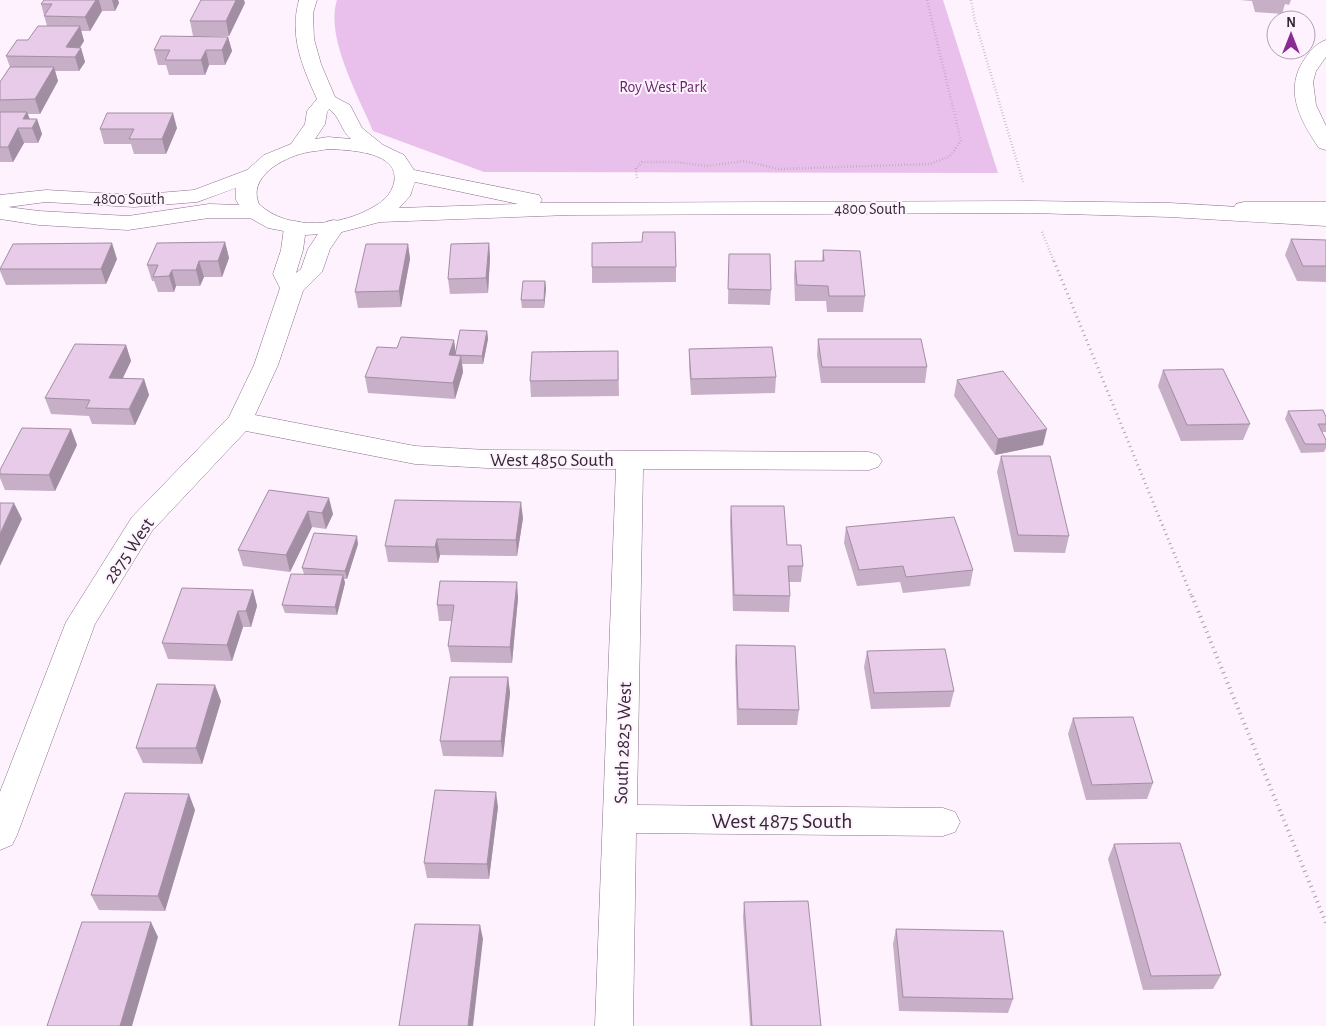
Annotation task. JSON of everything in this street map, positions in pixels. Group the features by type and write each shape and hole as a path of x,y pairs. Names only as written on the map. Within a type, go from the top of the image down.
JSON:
{"street":[{"path":"254,174 246,188 247,200 256,212 266,219 295,228 334,227 355,223 375,215 394,202 404,188 405,174 400,164 389,155 375,148 354,131 343,109 327,100 307,53 304,26 308,0"},
{"path":"1326,46 1307,65 1302,85 1306,108 1326,144"},
{"path":"298,148 315,124 317,111 327,100"},
{"path":"298,148 328,143 353,144 375,148"},
{"name":"4800 South","path":"0,201 46,196 134,201 197,196 254,174 266,164 298,148"},
{"name":"4800 South","path":"405,174 569,208"},
{"name":"4800 South","path":"1170,210 1326,200"},
{"name":"4800 South","path":"375,215 403,216 569,208 1031,207 1170,210 1326,219"},
{"path":"1170,210 1326,209"},
{"name":"4800 South","path":"0,212 38,218 128,222 209,211 256,212"},
{"name":"2875 West","path":"0,835 81,622 142,524 240,421 266,365 292,288 310,272 319,249 334,227"},
{"path":"292,288 284,274 292,250 295,228"},
{"name":"West 4850 South","path":"240,421 415,455 486,459 869,461"},
{"name":"South 2825 West","path":"614,1026 630,460"},
{"name":"West 4875 South","path":"620,819 943,822"}],"path":[{"path":"637,178 636,169 642,162 676,162 708,166 744,161 779,169 930,164 950,156 961,142 926,0"},
{"path":"971,0 975,21 1023,180"},
{"path":"1040,229 1326,922"}],"green space":[{"name":"Roy West Park","path":"337,0 943,0 998,173 484,172 373,131 339,48 334,15"}],"building":[{"path":"44,0 96,0 85,17 44,16 52,4 41,4"},
{"path":"201,0 236,0 226,21 190,21"},
{"path":"38,26 80,26 66,47 81,48 75,57 6,56 17,40 28,40"},
{"path":"161,36 228,37 222,50 206,50 201,60 165,60 170,50 154,50"},
{"path":"10,67 54,67 35,99 0,100 0,82"},
{"path":"0,112 27,112 23,119 37,119 32,128 18,128 8,147 0,147"},
{"path":"107,113 173,113 162,139 129,139 134,129 100,129"},
{"path":"643,232 675,232 676,267 592,267 592,243 642,242"},
{"path":"1291,239 1326,240 1326,266 1303,266"},
{"path":"225,242 218,261 199,261 196,270 172,270 169,276 153,277 158,265 147,265 157,243"},
{"path":"112,243 101,269 0,269 13,244"},
{"path":"489,243 486,278 448,279 451,244"},
{"path":"366,244 408,244 399,291 355,292"},
{"path":"823,250 860,251 865,296 829,296 828,286 797,285 795,261 824,261"},
{"path":"729,254 770,254 771,290 728,289"},
{"path":"523,281 545,281 544,300 521,300"},
{"path":"460,330 487,331 482,356 455,355"},
{"path":"401,337 454,340 449,355 461,356 453,383 365,377 377,347 397,348"},
{"path":"818,339 921,339 927,367 822,367"},
{"path":"75,344 126,345 109,378 144,379 129,409 86,408 90,400 45,398"},
{"path":"772,347 776,377 691,379 689,349"},
{"path":"618,351 618,380 530,381 532,352"},
{"path":"1223,369 1250,424 1187,425 1163,370"},
{"path":"1003,371 1047,429 998,439 957,380"},
{"path":"1323,410 1326,424 1318,424 1326,444 1305,444 1288,411"},
{"path":"22,428 71,429 49,475 0,474 0,470"},
{"path":"1001,456 1050,456 1069,536 1018,535"},
{"path":"269,490 329,498 322,513 308,511 286,555 238,550"},
{"path":"395,500 521,502 516,540 437,539 435,547 385,546"},
{"path":"0,503 14,503 0,534"},
{"path":"731,506 784,506 787,545 801,545 803,566 788,566 790,596 734,595"},
{"path":"954,517 973,570 906,577 903,566 859,570 846,527"},
{"path":"314,533 357,536 345,571 302,568"},
{"path":"291,574 343,575 335,607 282,605"},
{"path":"440,581 517,582 510,647 448,646 454,605 437,605"},
{"path":"182,588 253,590 246,611 238,611 227,645 162,643"},
{"path":"736,645 795,646 799,710 738,709"},
{"path":"945,649 954,691 874,693 867,651"},
{"path":"450,677 508,677 501,741 440,741"},
{"path":"157,684 215,685 196,748 136,748"},
{"path":"1133,717 1153,783 1092,785 1073,718"},
{"path":"435,790 496,792 487,864 424,863"},
{"path":"125,793 189,794 158,896 91,895"},
{"path":"1180,843 1221,975 1151,976 1114,844"},
{"path":"808,901 821,1026 752,1026 744,902"},
{"path":"82,922 151,922 120,1026 47,1026"},
{"path":"415,924 480,925 468,1026 399,1026"},
{"path":"896,929 1003,931 1013,999 903,997"}]}
